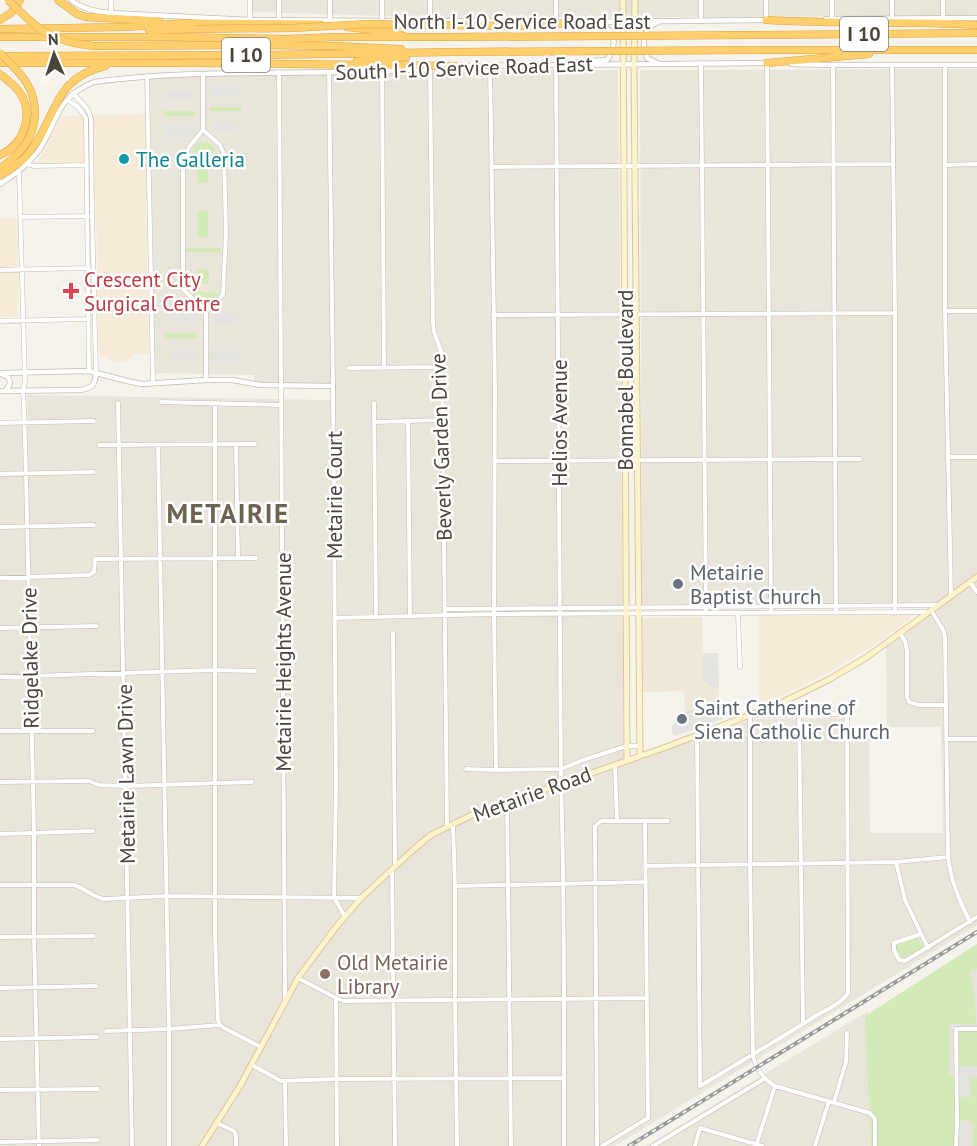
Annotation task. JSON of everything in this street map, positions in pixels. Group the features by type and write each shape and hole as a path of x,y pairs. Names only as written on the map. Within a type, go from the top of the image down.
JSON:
{"highway":[{"path":"8,0 43,32 75,44 94,46 334,46 454,52"},
{"path":"0,20 11,13 20,0"},
{"path":"58,0 81,16 93,18 109,16"},
{"path":"64,0 88,15 186,23"},
{"path":"766,20 977,25"},
{"path":"84,36 97,32 367,24 518,26 591,22"},
{"path":"0,29 126,27 186,23 318,24 392,32 409,38"},
{"name":"I 10","path":"0,37 264,39 977,33"},
{"path":"767,63 921,50"},
{"name":"I 10","path":"0,54 265,55 977,50"},
{"path":"295,64 390,59 454,52"},
{"path":"0,54 21,73 28,83 34,101 35,116 34,128 29,140 22,150 0,169"},
{"path":"0,63 455,66"},
{"path":"0,176 31,152 59,96 67,86 78,76 93,69 123,64"},
{"path":"0,74 19,91 24,100 27,117 26,127 19,141 0,155"}],"main road":[{"name":"Bonnabel Boulevard","path":"623,0 627,760"},
{"name":"Bonnabel Boulevard","path":"635,0 640,756"},
{"name":"Metairie Road","path":"202,1146 252,1065 298,978 361,898 431,835 507,801 615,765 781,703 830,679 867,657 977,577"}],"street":[{"name":"North I-10 Service Road East","path":"71,0 80,6 109,16 250,20 635,22 977,18"},
{"path":"109,16 111,0"},
{"path":"250,0 250,20"},
{"path":"279,0 279,20"},
{"path":"330,0 330,20"},
{"path":"382,0 382,20"},
{"path":"430,0 430,20"},
{"path":"556,0 556,22"},
{"path":"701,0 701,21"},
{"path":"766,0 766,20"},
{"path":"832,0 832,19"},
{"path":"892,0 892,19"},
{"path":"943,0 943,18"},
{"path":"660,21 649,26 645,31 644,49 647,58 660,64"},
{"path":"556,64 607,60 614,51 613,34 600,22"},
{"path":"701,63 706,614"},
{"path":"767,63 771,613"},
{"name":"South I-10 Service Road East","path":"0,184 27,164 40,149 60,108 73,93 94,82 203,73 382,71 490,65 767,63 977,65"},
{"name":"Helios Avenue","path":"556,64 559,614 565,999 564,1146"},
{"path":"490,65 495,389 496,770"},
{"path":"832,65 836,613"},
{"path":"892,65 895,612"},
{"path":"945,66 945,311 951,595"},
{"name":"Beverly Garden Drive","path":"430,68 433,323 442,354 450,825 455,886 457,1146"},
{"path":"382,71 384,368"},
{"name":"Metairie Heights Avenue","path":"279,72 285,1000"},
{"name":"Metairie Court","path":"329,72 336,784 334,897 345,917"},
{"path":"203,73 203,130 189,147 183,160 182,250 184,290 198,304 206,307 213,305 221,298 224,290 226,201 224,154 220,145 203,130"},
{"path":"147,77 153,383"},
{"path":"73,93 90,112 88,165"},
{"path":"67,100 78,107 86,118 90,268 89,371"},
{"path":"27,164 34,166 88,165"},
{"path":"490,167 892,164"},
{"path":"946,165 977,164"},
{"name":"Ridgelake Drive","path":"19,171 24,320 25,386 22,391 25,422 39,1143"},
{"path":"21,217 89,216"},
{"path":"0,270 90,268"},
{"path":"2,391 90,388 95,381 96,372 90,268"},
{"path":"206,307 206,380"},
{"path":"945,311 977,311"},
{"path":"493,315 895,313"},
{"path":"0,321 94,319"},
{"path":"349,368 442,367"},
{"path":"0,374 89,371 127,381 153,383 232,380 260,385 333,387"},
{"path":"0,374 8,377 10,381 9,387 2,391"},
{"path":"160,402 281,405"},
{"name":"Metairie Lawn Drive","path":"118,403 132,1146"},
{"path":"215,403 215,896 218,1020 224,1028 261,1047"},
{"path":"375,404 376,617"},
{"path":"374,422 442,420"},
{"path":"0,423 94,421"},
{"path":"408,421 410,616"},
{"path":"236,444 238,558"},
{"path":"99,445 255,444"},
{"path":"158,445 169,1029 169,1146"},
{"path":"949,457 977,457"},
{"path":"494,461 860,459"},
{"path":"0,474 94,472"},
{"path":"0,527 94,525"},
{"path":"0,578 91,575 95,571 95,560 256,558"},
{"path":"970,582 977,592"},
{"path":"334,618 494,614 626,614 638,611 706,607 937,605"},
{"path":"445,609 626,607 638,611 706,614 929,611 943,630 945,637 948,857 955,889 970,922"},
{"path":"738,613 740,667"},
{"path":"0,628 97,626"},
{"path":"393,633 395,1146"},
{"path":"900,633 906,645 909,702 919,705 946,705"},
{"path":"0,677 214,670 255,671"},
{"path":"799,714 803,1024"},
{"path":"697,735 700,1086 753,1055 843,999 848,993 847,714 750,715 753,1055 754,1063 764,1078 775,1086 870,1113 875,1119 875,1146"},
{"path":"0,731 93,731"},
{"path":"946,739 977,739"},
{"path":"466,769 561,769 627,746 640,746"},
{"path":"615,765 617,821"},
{"path":"0,782 89,781 99,785 126,786 252,782"},
{"path":"507,801 511,1146"},
{"path":"597,1146 594,829 601,821 668,821"},
{"path":"602,1146 648,1118 645,821"},
{"path":"0,834 93,831"},
{"path":"645,866 896,862 948,857"},
{"path":"896,862 905,900 928,948"},
{"path":"455,886 646,882"},
{"path":"0,885 74,885 99,898 285,896 361,898"},
{"path":"921,934 894,943 894,950 899,960 905,961 977,917"},
{"path":"0,937 94,936"},
{"path":"298,978 338,999 647,998"},
{"path":"0,988 96,986"},
{"path":"338,999 336,1079 338,1146"},
{"path":"106,1030 220,1025"},
{"path":"956,1146 956,1029 977,1029"},
{"path":"815,1146 846,1062 847,1033"},
{"path":"0,1039 97,1037"},
{"path":"252,1065 278,1080 285,1081 564,1078"},
{"path":"653,1146 764,1078"},
{"path":"285,1081 286,1146"},
{"path":"757,1145 775,1086"},
{"path":"0,1090 98,1089"},
{"path":"695,1146 700,1128 697,1119"},
{"path":"217,1123 234,1131 236,1146"},
{"path":"700,1128 762,1146"},
{"path":"0,1142 98,1140"}],"shaded area":[{"path":"251,0 977,0 977,16 448,18 251,12"},
{"path":"977,69 977,925 615,1146 0,1146 0,426 28,426 27,395 335,400 335,384 255,382 254,375 154,373 150,75 618,70 624,764 752,719 844,718 844,727 869,727 870,833 943,833 941,727 887,727 886,646 945,603 642,605 640,70"},
{"path":"210,86 238,86 238,96 210,96"},
{"path":"167,91 193,91 192,100 167,100"},
{"path":"150,114 151,195 146,203 149,354 135,354 125,362 118,363 99,355 96,204 93,196 92,163 37,163 61,116"},
{"path":"211,122 238,122 238,132 215,132 211,127"},
{"path":"166,126 194,126 194,130 189,137 166,137"},
{"path":"0,218 18,218 18,317 0,317"},
{"path":"170,312 197,312 197,322 170,322"},
{"path":"213,314 239,315 238,325 213,324"},
{"path":"171,350 197,350 197,359 171,359"},
{"path":"211,351 239,351 239,362 211,362"},
{"path":"907,614 910,619 876,644 829,672 759,707 759,615"},
{"path":"702,617 703,653 718,653 719,708 685,710 684,691 642,692 641,618"},
{"path":"718,653 719,687 713,688 713,686 708,686 708,681 703,681 703,657 706,654"},
{"path":"719,708 719,714 723,714 723,719 675,736 672,734 672,725 685,714 685,710"},
{"path":"977,969 977,1031 959,1032 958,1066 977,1066 977,1077 970,1078 971,1097 959,1097 958,1075 949,1075 949,1024 976,1024 970,970"},
{"path":"868,1011 871,1146 646,1146"},
{"path":"959,1120 973,1122 973,1146 958,1146"}],"green space":[{"path":"210,107 241,107 242,111 210,111"},
{"path":"163,111 194,111 195,116 163,116"},
{"path":"201,141 202,143 206,141 215,148 215,151 203,154 192,150"},
{"path":"197,162 208,162 208,183 197,183"},
{"path":"197,211 208,211 208,237 197,237"},
{"path":"185,248 220,248 220,252 185,252"},
{"path":"197,270 209,270 209,284 197,284"},
{"path":"197,290 205,293 215,291 219,295 203,303 191,293"},
{"path":"165,333 197,333 197,338 165,338"},
{"path":"917,937 924,948 901,958 895,949 896,946"},
{"path":"977,944 977,1146 871,1146 865,1016"}],"railway":[{"path":"629,1146 977,932"}],"place":[{"name":"The Galleria","path":"124,159"},
{"name":"Crescent City Surgical Centre","path":"71,291"},
{"name":"Metairie Baptist Church","path":"678,584"},
{"name":"Saint Catherine of Siena Catholic Church","path":"682,719"},
{"name":"Old Metairie Library","path":"325,974"}],"district":[{"name":"METAIRIE","path":"228,513"}]}
